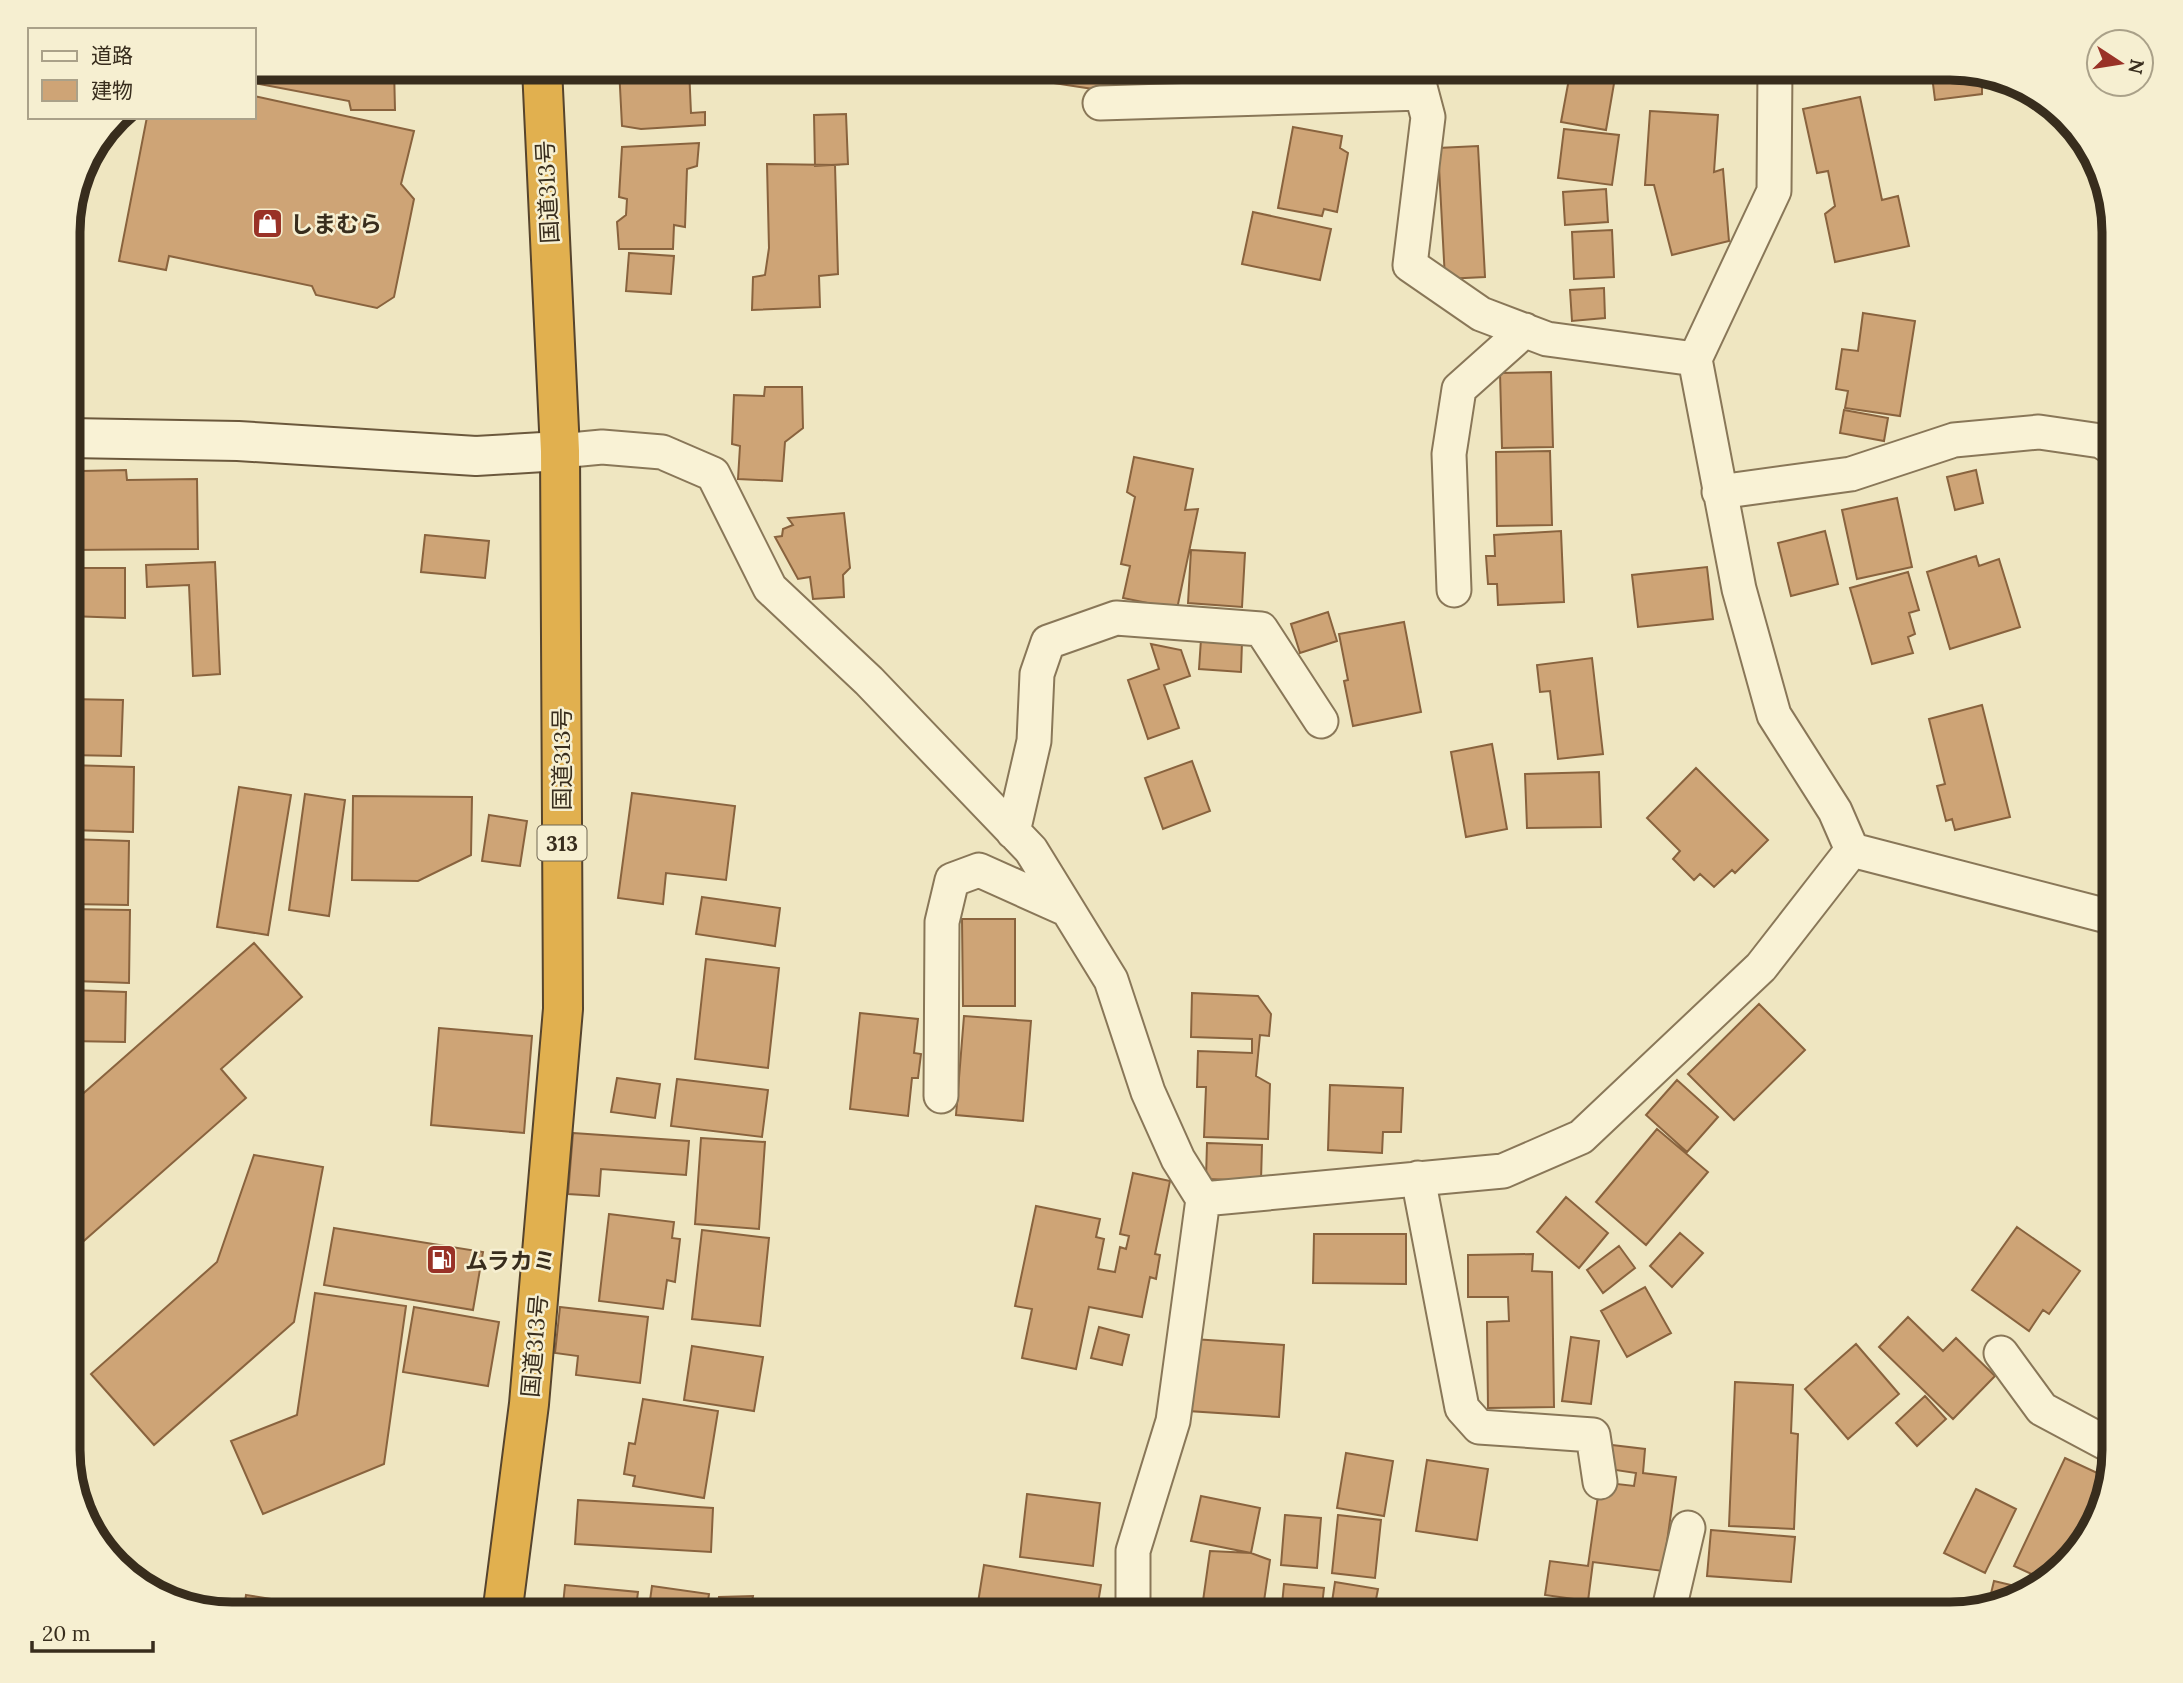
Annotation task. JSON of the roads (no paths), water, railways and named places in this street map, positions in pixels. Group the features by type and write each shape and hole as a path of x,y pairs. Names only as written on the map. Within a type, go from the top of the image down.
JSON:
{"highway":[{"name":"国道313号","path":"504,1602 529,1404 563,1009 560,451 543,81"}],"street":[{"path":"1100,103 1418,81 1428,117 1410,265 1481,314 1548,339 1695,359"},
{"path":"1775,81 1774,191 1695,359 1739,589 1774,715 1835,811 1852,850"},
{"path":"1454,590 1449,454 1459,389 1524,330"},
{"path":"1719,492 1851,474 1954,440 2039,432 2102,442"},
{"path":"81,438 238,441 476,456 602,447 662,452 713,474 769,587 869,681 1031,850 1111,980 1148,1092 1178,1159 1203,1199 1172,1421 1133,1550 1133,1602"},
{"path":"1013,832 1034,741 1037,674 1048,642 1116,618 1261,629 1321,721"},
{"path":"1852,850 2102,915"},
{"path":"1203,1199 1503,1171 1581,1137 1761,967 1852,850"},
{"path":"941,1096 942,922 952,880 979,870 1068,910"},
{"path":"1419,1178 1462,1408 1479,1427 1593,1435 1600,1482"},
{"path":"2001,1353 2042,1409 2102,1441"},
{"path":"1671,1602 1688,1528"}],"place":[{"name":"しまむら","path":"267,223"},
{"name":"ムラカミ","path":"442,1260"}]}
